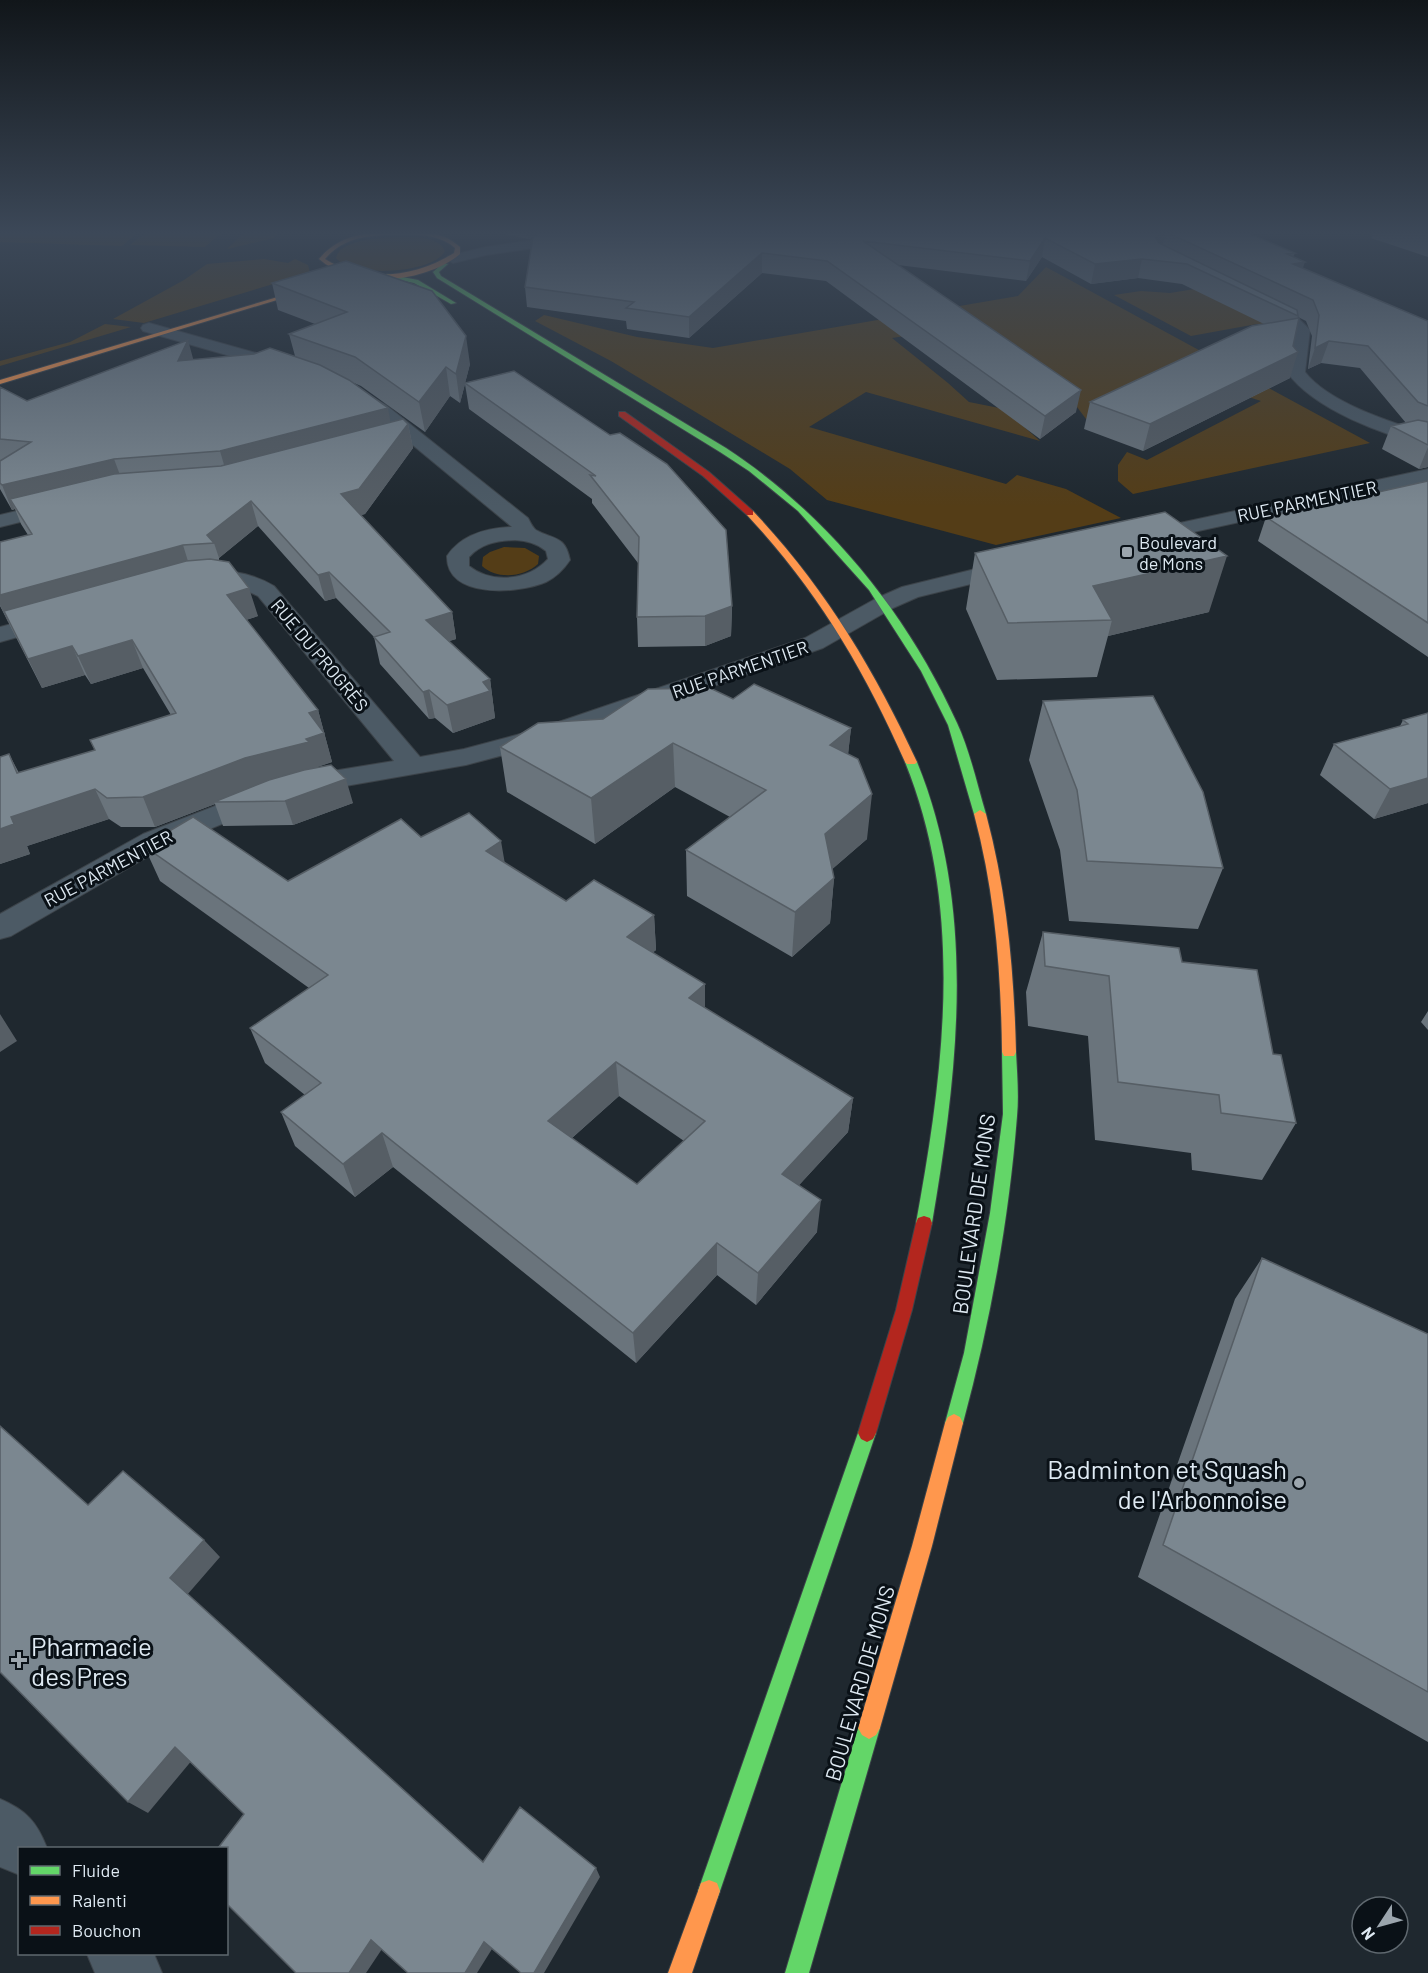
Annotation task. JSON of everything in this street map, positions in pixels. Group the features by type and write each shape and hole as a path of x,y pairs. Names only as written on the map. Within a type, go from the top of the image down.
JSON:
{"main road":[{"path":"0,382 176,323"},
{"path":"0,372 180,323"},
{"name":"BOULEVARD DE MONS","path":"516,323 761,476 801,509 885,603 926,671 953,726 985,831 1002,919 1008,985 1010,1114 998,1213 972,1353 922,1546 796,1973"},
{"path":"612,407 695,463 792,554 822,593 870,672 915,772 933,824 941,861 948,916 950,975 947,1052 938,1133 915,1266 871,1423 680,1973"}],"street":[{"path":"1294,323 1302,330 1296,372 1306,384 1368,418 1428,440"},
{"path":"155,330 307,372"},
{"path":"335,382 370,401 412,434 520,523 525,534"},
{"path":"389,440 412,434"},
{"name":"RUE PARMENTIER","path":"1118,543 1428,475"},
{"path":"0,521 83,500"},
{"name":"RUE PARMENTIER","path":"0,928 143,846 266,796 308,784 505,748 814,643 885,603 932,585 1036,561"},
{"name":"RUE DU PROGRÈS","path":"181,583 216,577 248,582 266,591 412,766"},
{"path":"0,635 79,612"},
{"path":"0,1826 19,1847"},
{"path":"118,1955 134,1973"}],"shaded area":[{"path":"539,323 578,323 637,337 713,348 859,323 1149,323 1370,443 1133,494 1118,481 1118,465 1127,452 1147,460 1261,401 1180,375 1086,419 1071,399 963,327 892,338 969,402 1004,409 1040,441 866,392 809,427 1006,484 1017,475 1066,489 1121,518 996,545 827,500 790,469 611,361"},
{"path":"1167,323 1277,323 1287,328 1257,324 1191,336"},
{"path":"105,324 131,327 0,366 0,361 70,342"},
{"path":"504,547 525,548 539,556 538,564 525,572 510,575 495,573 482,566 483,557"}],"building":[{"path":"318,323 456,323 466,336 456,374 446,367 419,402 355,357 289,334"},
{"path":"914,323 983,323 1081,390 1045,416"},
{"path":"1269,323 1298,323 1293,346 1298,352 1150,424 1090,402 1252,326"},
{"path":"1318,323 1428,323 1428,406 1418,402 1368,346 1329,341 1315,348"},
{"path":"188,340 178,361 254,354 270,348 320,365 349,380 388,408 220,451 114,459 2,485 0,483 0,461 31,442 0,439 0,387 27,401"},
{"path":"514,371 610,435 620,433 667,464 726,530 732,606 705,616 637,617 639,537 590,475 596,476 465,383"},
{"path":"403,419 408,424 359,489 341,494 452,612 426,620 490,679 483,682 490,691 447,705 429,690 423,692 374,637 390,632 329,572 318,575 251,501 207,535 214,543 183,545 0,595 0,542 32,534 10,499 114,474 221,466"},
{"path":"1418,420 1428,422 1428,445 1391,426"},
{"path":"1428,481 1428,623 1266,517"},
{"path":"1165,512 1227,556 1093,586 1112,620 1008,623 975,553"},
{"path":"210,559 229,562 249,588 227,595 318,710 309,713 324,733 306,739 309,742 245,758 143,797 107,798 95,789 11,817 14,824 0,829 0,757 9,754 17,773 95,750 90,740 176,713 132,640 78,656 72,646 28,659 4,611 186,561"},
{"path":"754,684 851,728 830,745 858,759 872,794 825,834 834,878 795,912 686,850 766,790 673,743 591,798 500,747 538,723 603,719 648,689 710,688 733,699"},
{"path":"1153,696 1203,792 1223,868 1087,861 1077,790 1043,701"},
{"path":"1428,713 1428,778 1390,789 1334,744 1408,724 1403,720"},
{"path":"331,765 346,779 285,801 214,802 269,780"},
{"path":"469,813 501,841 486,851 566,901 594,880 654,915 627,937 705,984 689,998 853,1098 782,1174 821,1200 758,1273 717,1243 633,1333 382,1133 343,1164 281,1112 321,1083 250,1028 328,975 144,846 193,817 288,881 401,819 421,837","holes":["616,1062 705,1121 637,1184 548,1121"]},
{"path":"1043,932 1179,948 1182,962 1257,970 1273,1054 1281,1055 1296,1123 1221,1113 1219,1095 1118,1082 1109,976 1045,966"},
{"name":"Badminton et Squash de l'Arbonnoise","path":"1262,1258 1428,1334 1428,1692 1163,1545"},
{"path":"0,1426 88,1505 123,1471 204,1540 170,1578 483,1862 520,1807 596,1868 534,1973 521,1973 484,1942 465,1973 408,1973 371,1940 349,1973 296,1973 228,1905 228,1847 219,1847 244,1814 175,1747 128,1802 0,1672"}],"traffic: fast":[{"path":"515,323 723,450 752,469 801,509 873,588 926,671 953,725 980,814"},
{"path":"911,762 928,806 937,839 946,895 949,941 950,988 944,1085 924,1223"},
{"path":"954,1423 973,1353 998,1213 1010,1114 1009,1052"},
{"path":"709,1891 867,1433"},
{"path":"797,1973 869,1728"}],"traffic: slow":[{"path":"0,382 196,323"},
{"path":"750,513 800,569 822,599 861,661 911,762"},
{"path":"980,814 994,872 1003,932 1009,1052"},
{"path":"869,1728 922,1546 954,1423"},
{"path":"680,1973 709,1891"}],"traffic: jam":[{"path":"622,414 706,474 750,513"},
{"path":"867,1433 904,1310 924,1223"}],"place":[{"name":"Boulevard de Mons","path":"1127,552"},
{"name":"Badminton et Squash de l'Arbonnoise","path":"1299,1483"},
{"name":"Pharmacie des Pres","path":"19,1660"}]}
